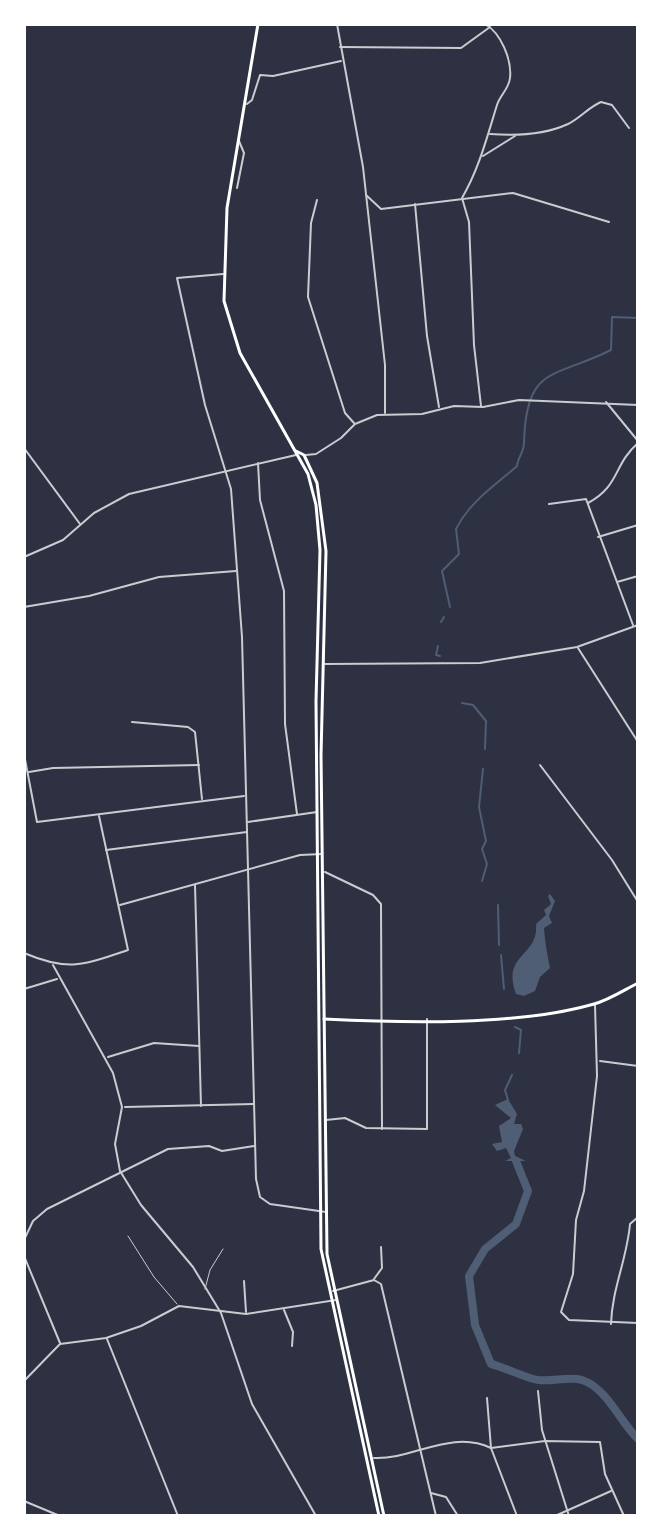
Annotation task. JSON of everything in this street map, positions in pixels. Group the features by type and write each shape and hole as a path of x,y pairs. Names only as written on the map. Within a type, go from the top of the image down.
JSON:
{"main road":[{"path":"258,24 227,208 224,301 240,353 294,449 302,455 317,483 327,565 319,702"},
{"path":"302,455 313,491 320,565 317,652 320,812 318,1087 322,1260 367,1463 382,1516"},
{"path":"320,565 327,565"},
{"path":"317,652 323,652"},
{"path":"320,854 323,872 320,920 326,1212 333,1291 372,1458 382,1516"},
{"path":"318,1019 512,1018 595,1004 638,983"},
{"path":"318,1066 324,1066"},
{"path":"318,1087 324,1087"},
{"path":"319,1166 325,1165"},
{"path":"357,1419 362,1418"}],"street":[{"path":"337,24 341,61 360,139 385,365 385,415"},
{"path":"481,408 473,334 469,222 462,198 482,157 497,104 510,80 510,67 492,27 485,24"},
{"path":"339,47 461,48 498,24"},
{"path":"246,104 252,100 260,75 273,76 341,61"},
{"path":"489,134 515,136 570,123 601,102 612,105 629,128"},
{"path":"482,157 515,136"},
{"path":"237,188 244,153 239,141"},
{"path":"365,193 378,208 519,194 609,222"},
{"path":"317,200 311,223 308,297 345,413 355,424"},
{"path":"415,204 427,336 439,408"},
{"path":"223,274 177,278 205,405 229,472 237,571 247,796 258,1190 264,1200 326,1212"},
{"path":"24,557 48,549 111,502 129,494 258,463 316,454 355,424 385,415 422,414 439,408 481,408 528,401 638,405"},
{"path":"587,503 606,493 623,461 638,442 606,402"},
{"path":"24,448 81,525"},
{"path":"258,463 260,500 284,591 285,724 297,814"},
{"path":"323,664 457,664 577,647 636,626 616,583 587,503 578,497 549,504"},
{"path":"598,537 638,525"},
{"path":"24,607 89,596 159,577 237,571"},
{"path":"616,583 638,576"},
{"path":"577,647 638,742"},
{"path":"132,722 192,729 198,743 202,801"},
{"path":"24,754 37,822 247,796"},
{"path":"28,772 43,768 199,765"},
{"path":"540,765 612,860 638,902"},
{"path":"247,822 320,812"},
{"path":"24,953 53,965 78,965 128,950 99,816"},
{"path":"105,850 248,832"},
{"path":"119,905 300,855 320,854"},
{"path":"323,872 335,874 373,895 381,904 379,1020 382,1129"},
{"path":"195,885 201,1106"},
{"path":"53,965 107,1058 122,1107 115,1144 120,1171 141,1205 193,1267 221,1313 252,1404 316,1516"},
{"path":"24,989 58,978"},
{"path":"595,1004 597,1061 584,1191 575,1230 573,1274 561,1312 565,1319 611,1324 638,1323"},
{"path":"325,1120 345,1118 360,1127 382,1129 427,1129 427,1019"},
{"path":"107,1058 154,1043 201,1047"},
{"path":"597,1061 638,1066"},
{"path":"122,1107 255,1104"},
{"path":"24,1240 37,1216 168,1149 209,1146 222,1151 256,1146"},
{"path":"611,1324 613,1290 628,1247 630,1224 638,1217"},
{"path":"333,1291 374,1280 382,1268 381,1247"},
{"path":"24,1256 60,1344"},
{"path":"374,1280 381,1284 436,1516"},
{"path":"244,1281 246,1314"},
{"path":"24,1381 60,1344 106,1338 141,1326 179,1306 246,1314 336,1300"},
{"path":"284,1310 293,1332 292,1346"},
{"path":"106,1338 178,1516"},
{"path":"538,1391 545,1441 569,1516"},
{"path":"487,1398 491,1448 517,1516"},
{"path":"372,1458 392,1460 420,1448 447,1443 491,1448 545,1441 600,1442 611,1491 624,1516"},
{"path":"555,1516 611,1491"},
{"path":"431,1493 446,1497 458,1516"},
{"path":"24,1501 60,1516"}],"lane":[{"path":"128,1236 154,1277 179,1306"},
{"path":"205,1289 210,1270 223,1249"}],"water":[{"path":"550,894 555,901 549,916 552,923 544,928 550,968 540,977 535,991 524,996 516,994 513,970 532,943 536,924 546,915 544,910 551,904"},
{"path":"508,1099 517,1114 514,1124 521,1124 523,1129 515,1156 526,1161 505,1161 511,1158 506,1148 497,1151 492,1144 502,1142 499,1126 511,1118 495,1105"}],"waterway":[{"path":"450,607 442,571 459,554 456,529 476,502 517,466 524,446 530,400 537,387 546,378 611,350 612,317 638,318"},
{"path":"441,622 444,617"},
{"path":"438,646 436,655 440,656"},
{"path":"462,703 473,705 486,721 485,749"},
{"path":"482,881 487,864 482,849 486,841 479,807 483,769"},
{"path":"498,905 499,945"},
{"path":"501,955 504,989"},
{"path":"515,1027 521,1030 519,1053"},
{"path":"508,1100 505,1090 512,1075"},
{"path":"516,1161 528,1191 516,1224 485,1249 469,1276 475,1325 491,1364 534,1379 577,1379 591,1384 638,1439"}]}
